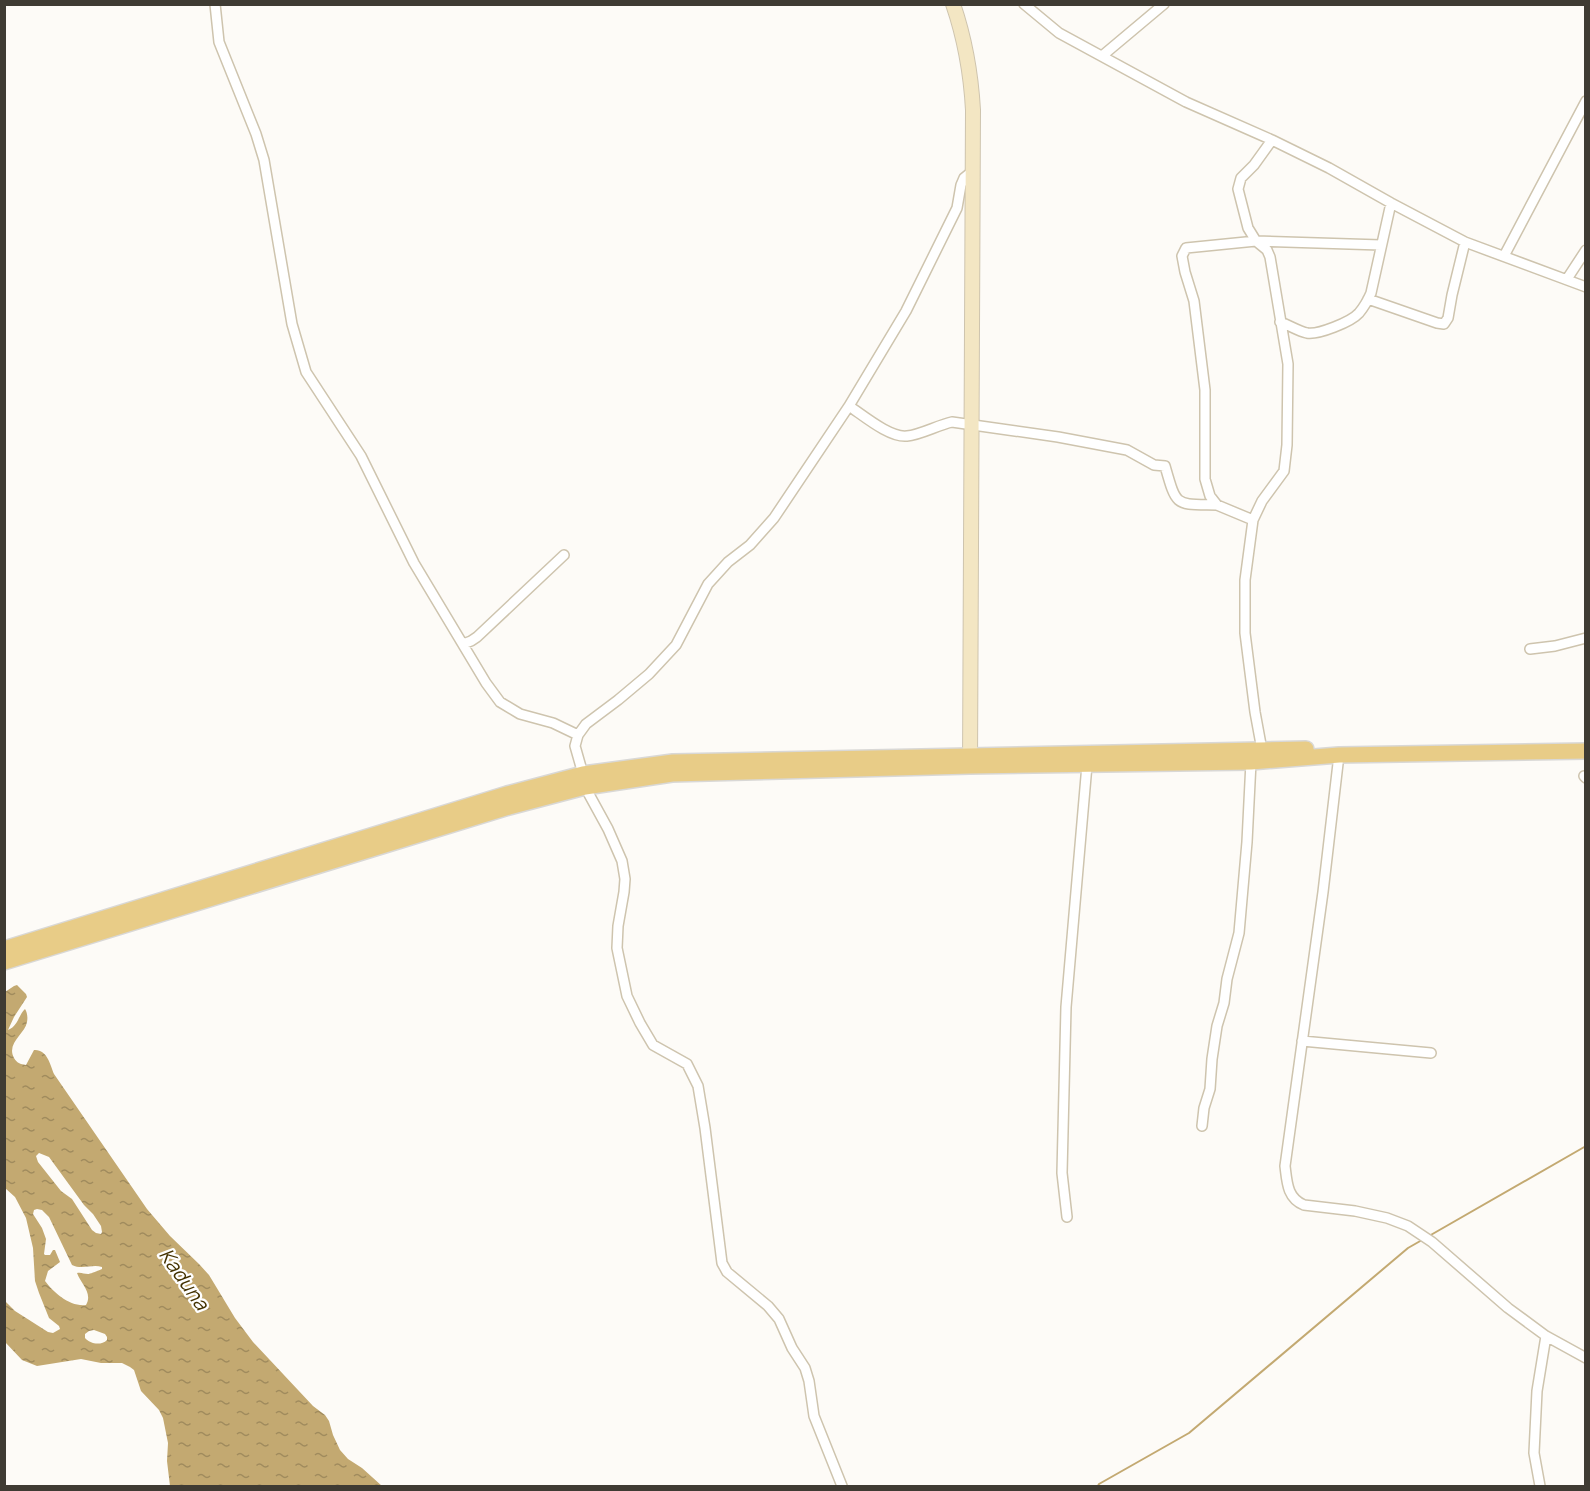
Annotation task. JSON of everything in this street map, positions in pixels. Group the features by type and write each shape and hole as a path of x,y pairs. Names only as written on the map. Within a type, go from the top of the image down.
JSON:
{"main road":[{"path":"953,4 962,32 971,80 974,170 970,761"},
{"path":"4,962 24,950 509,807 584,780 970,761 1262,750 1586,742"},
{"path":"970,761 1087,765 1251,762 1339,755 1586,751"},
{"path":"4,950 24,950"}],"street":[{"path":"215,4 219,42 264,160 292,324 306,372 361,456 414,563 486,683 500,702 520,714 553,723 578,735"},
{"path":"1024,4 1059,33 1186,102 1329,168 1465,242 1586,287"},
{"path":"1102,56 1164,4"},
{"path":"1504,256 1586,101"},
{"path":"1262,750 1245,633 1245,580 1253,520 1262,501 1284,471 1288,364 1270,257 1267,250 1248,228 1238,189 1241,178 1254,165 1272,140"},
{"path":"842,1486 814,1416 805,1368 792,1348 779,1319 768,1306 727,1272 722,1263 698,1086 687,1064 653,1045 627,996 617,948 625,879 622,861 584,780 575,746 578,735 586,723 649,674 676,645 708,584 728,562 750,545 774,518 849,406 906,311 957,208 964,178 974,170"},
{"path":"1280,322 1304,333 1314,333 1358,315 1371,293 1391,203"},
{"path":"1217,506 1210,496 1205,479 1205,390 1194,301 1182,256 1186,248 1257,241 1381,245"},
{"path":"1368,299 1444,324 1448,318 1465,242"},
{"path":"1567,279 1586,250"},
{"path":"849,406 886,431 898,435 908,436 952,422 1058,437 1127,450 1154,465 1165,466 1173,493 1178,501 1187,504 1217,506 1253,520"},
{"path":"463,644 471,642 564,555"},
{"path":"1530,649 1555,646 1586,638"},
{"path":"1339,755 1323,892 1285,1166 1289,1192 1296,1202 1304,1205 1355,1211 1387,1218 1408,1226 1432,1242 1508,1308 1546,1336 1586,1358"},
{"path":"1202,1126 1204,1108 1210,1089 1217,1026 1239,933 1251,762"},
{"path":"1067,1217 1062,1173 1066,1007 1087,765"},
{"path":"1302,1041 1431,1053"},
{"path":"1540,1486 1534,1453 1537,1391 1546,1336"}],"water":[{"name":"Kaduna","path":"17,985 27,997 8,1030 14,1026 25,1009 26,1026 12,1048 15,1060 26,1065 34,1050 45,1055 54,1074 147,1209 209,1275 235,1318 253,1342 313,1406 325,1415 340,1450 382,1486 170,1486 167,1461 168,1443 163,1418 159,1410 141,1391 134,1370 122,1363 101,1363 81,1359 37,1366 22,1360 5,1342 5,1301 15,1311 48,1332 53,1333 60,1329 49,1318 35,1281 33,1248 26,1218 15,1197 5,1188 5,992","holes":["39,1153 49,1157 93,1214 101,1226 101,1234 92,1230 72,1199 61,1191 38,1162 36,1156","34,1210 42,1210 49,1217 72,1265 102,1267 89,1274 77,1273 88,1296 86,1305 74,1304 63,1298 45,1281 48,1271 60,1262 55,1250 50,1255 44,1254 46,1239 33,1214","94,1330 105,1334 107,1340 99,1344 90,1342 85,1338 85,1334"]}],"waterway":[{"path":"1429,1236 1586,1146"},
{"path":"1098,1486 1189,1433 1408,1248 1422,1240"}]}
